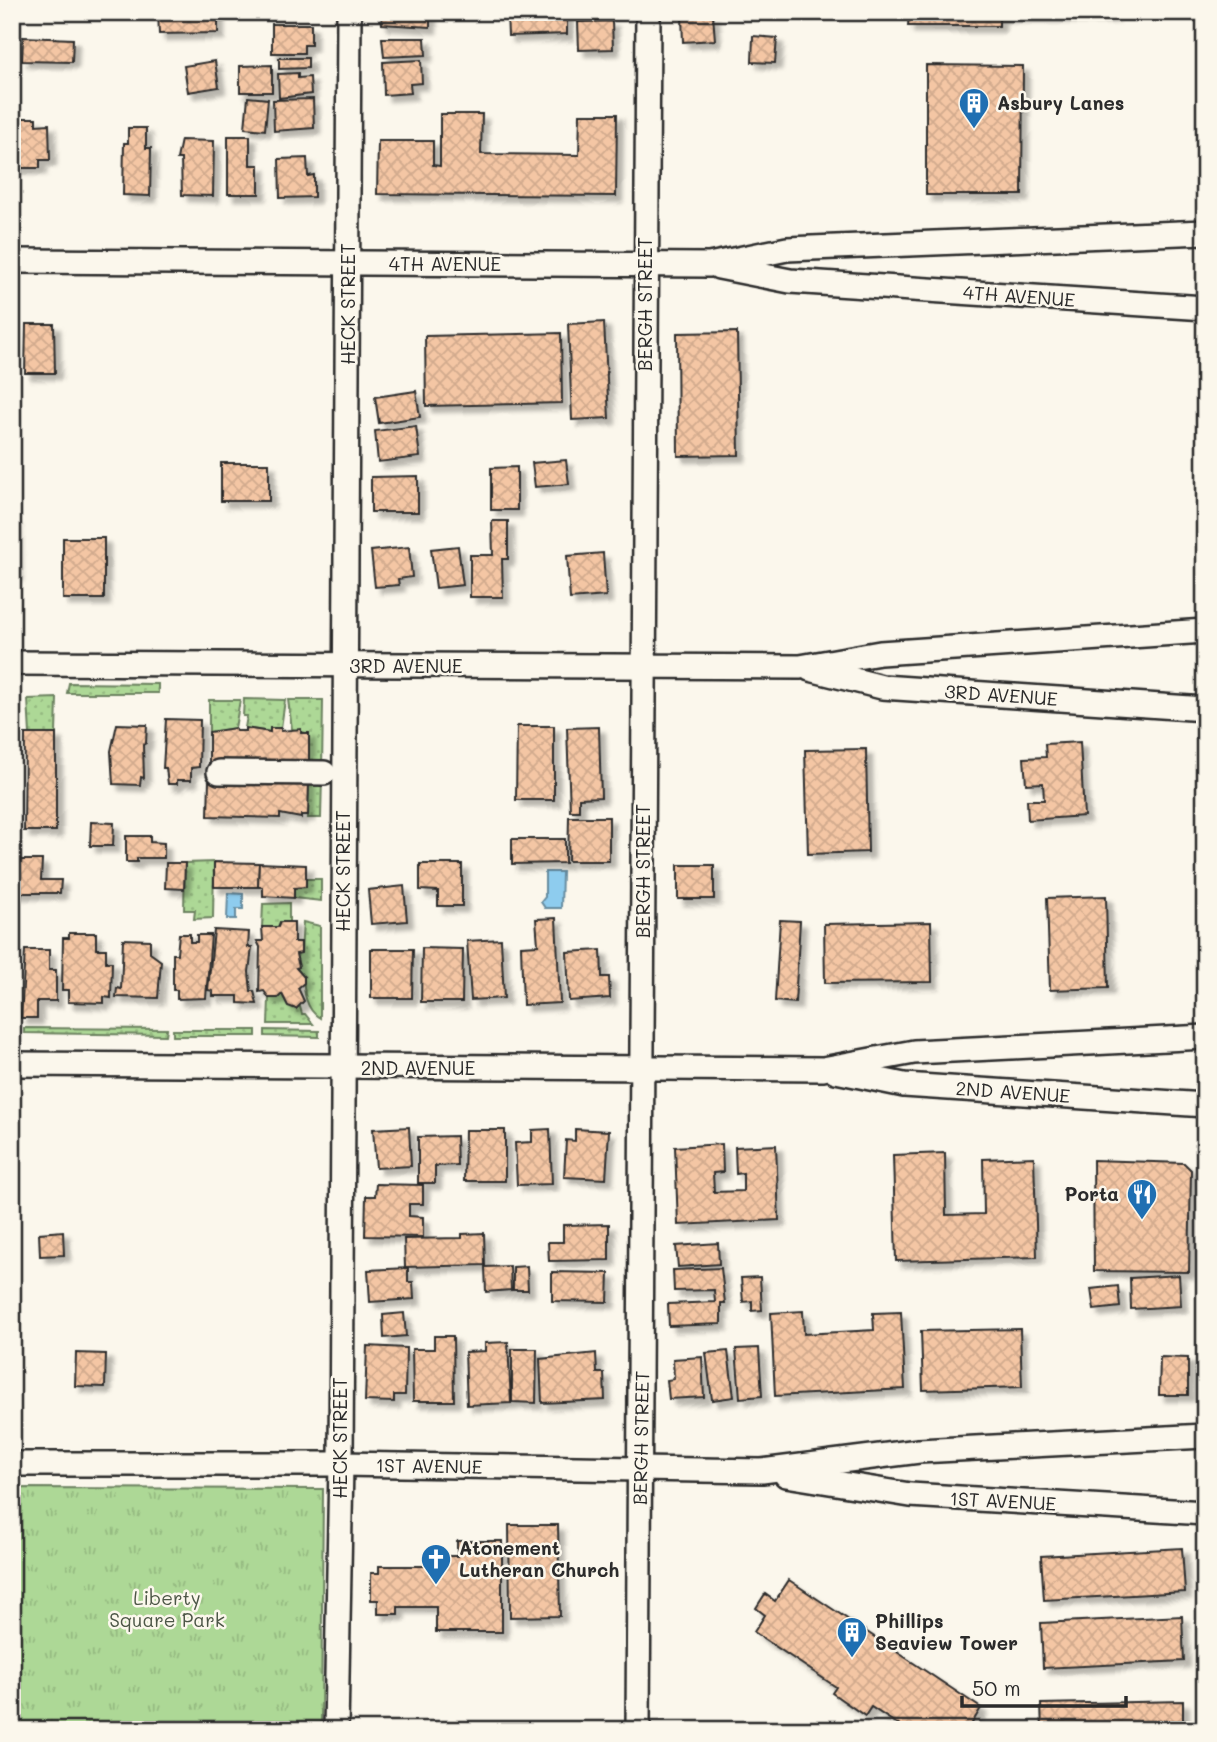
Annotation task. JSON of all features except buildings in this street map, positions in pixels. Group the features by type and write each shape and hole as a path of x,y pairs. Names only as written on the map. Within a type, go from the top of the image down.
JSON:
{"street":[{"name":"HECK STREET","path":"336,1730 341,1464 341,1067 349,12"},
{"name":"BERGH STREET","path":"638,1730 644,1070 643,668 648,12"},
{"name":"4TH AVENUE","path":"709,265 787,249 1205,232"},
{"name":"4TH AVENUE","path":"12,261 709,265 790,281 1205,308"},
{"name":"3RD AVENUE","path":"12,663 800,667 880,653 1205,631"},
{"name":"3RD AVENUE","path":"800,667 882,687 1205,709"},
{"path":"219,772 324,773"},
{"name":"2ND AVENUE","path":"12,1064 644,1070 823,1069 914,1052 1205,1037"},
{"name":"2ND AVENUE","path":"823,1069 904,1085 1205,1105"},
{"name":"1ST AVENUE","path":"12,1464 341,1464 762,1471 919,1451 1205,1436"},
{"name":"1ST AVENUE","path":"762,1471 910,1495 1205,1513"}],"green space":[{"path":"69,683 158,684 158,693 67,693"},
{"path":"57,698 56,734 30,734 28,699"},
{"path":"244,699 285,700 281,728 271,728 270,732 245,728 247,716 243,716"},
{"path":"209,700 240,700 235,728 209,732"},
{"path":"288,700 323,700 322,771 309,771 309,734 292,729"},
{"path":"309,776 322,776 321,818 308,818"},
{"path":"214,862 213,918 194,919 195,910 184,910 185,863"},
{"path":"306,879 321,879 321,901 294,898 294,888"},
{"path":"289,903 289,922 281,922 278,927 262,927 263,904"},
{"path":"303,922 320,926 320,1018 311,1010 305,994 304,977 296,968 299,967 296,954 301,953"},
{"path":"282,994 288,1006 300,1007 302,1014 313,1024 268,1024 269,998 277,998"},
{"path":"24,1028 167,1029 166,1035 24,1033"},
{"path":"173,1030 256,1030 256,1036 173,1036"},
{"path":"265,1030 319,1031 319,1037 265,1036"},
{"name":"Liberty Square Park","path":"12,1488 323,1489 321,1730 12,1730"}],"water":[{"path":"545,872 562,872 561,908 545,908 541,902 545,897"},
{"path":"228,893 243,894 243,909 236,909 236,919 227,919"}],"place":[{"name":"Asbury Lanes","path":"974,130"},
{"name":"Porta","path":"1142,1221"},
{"name":"Atonement Lutheran Church","path":"436,1586"},
{"name":"Phillips Seaview Tower","path":"852,1659"}]}
